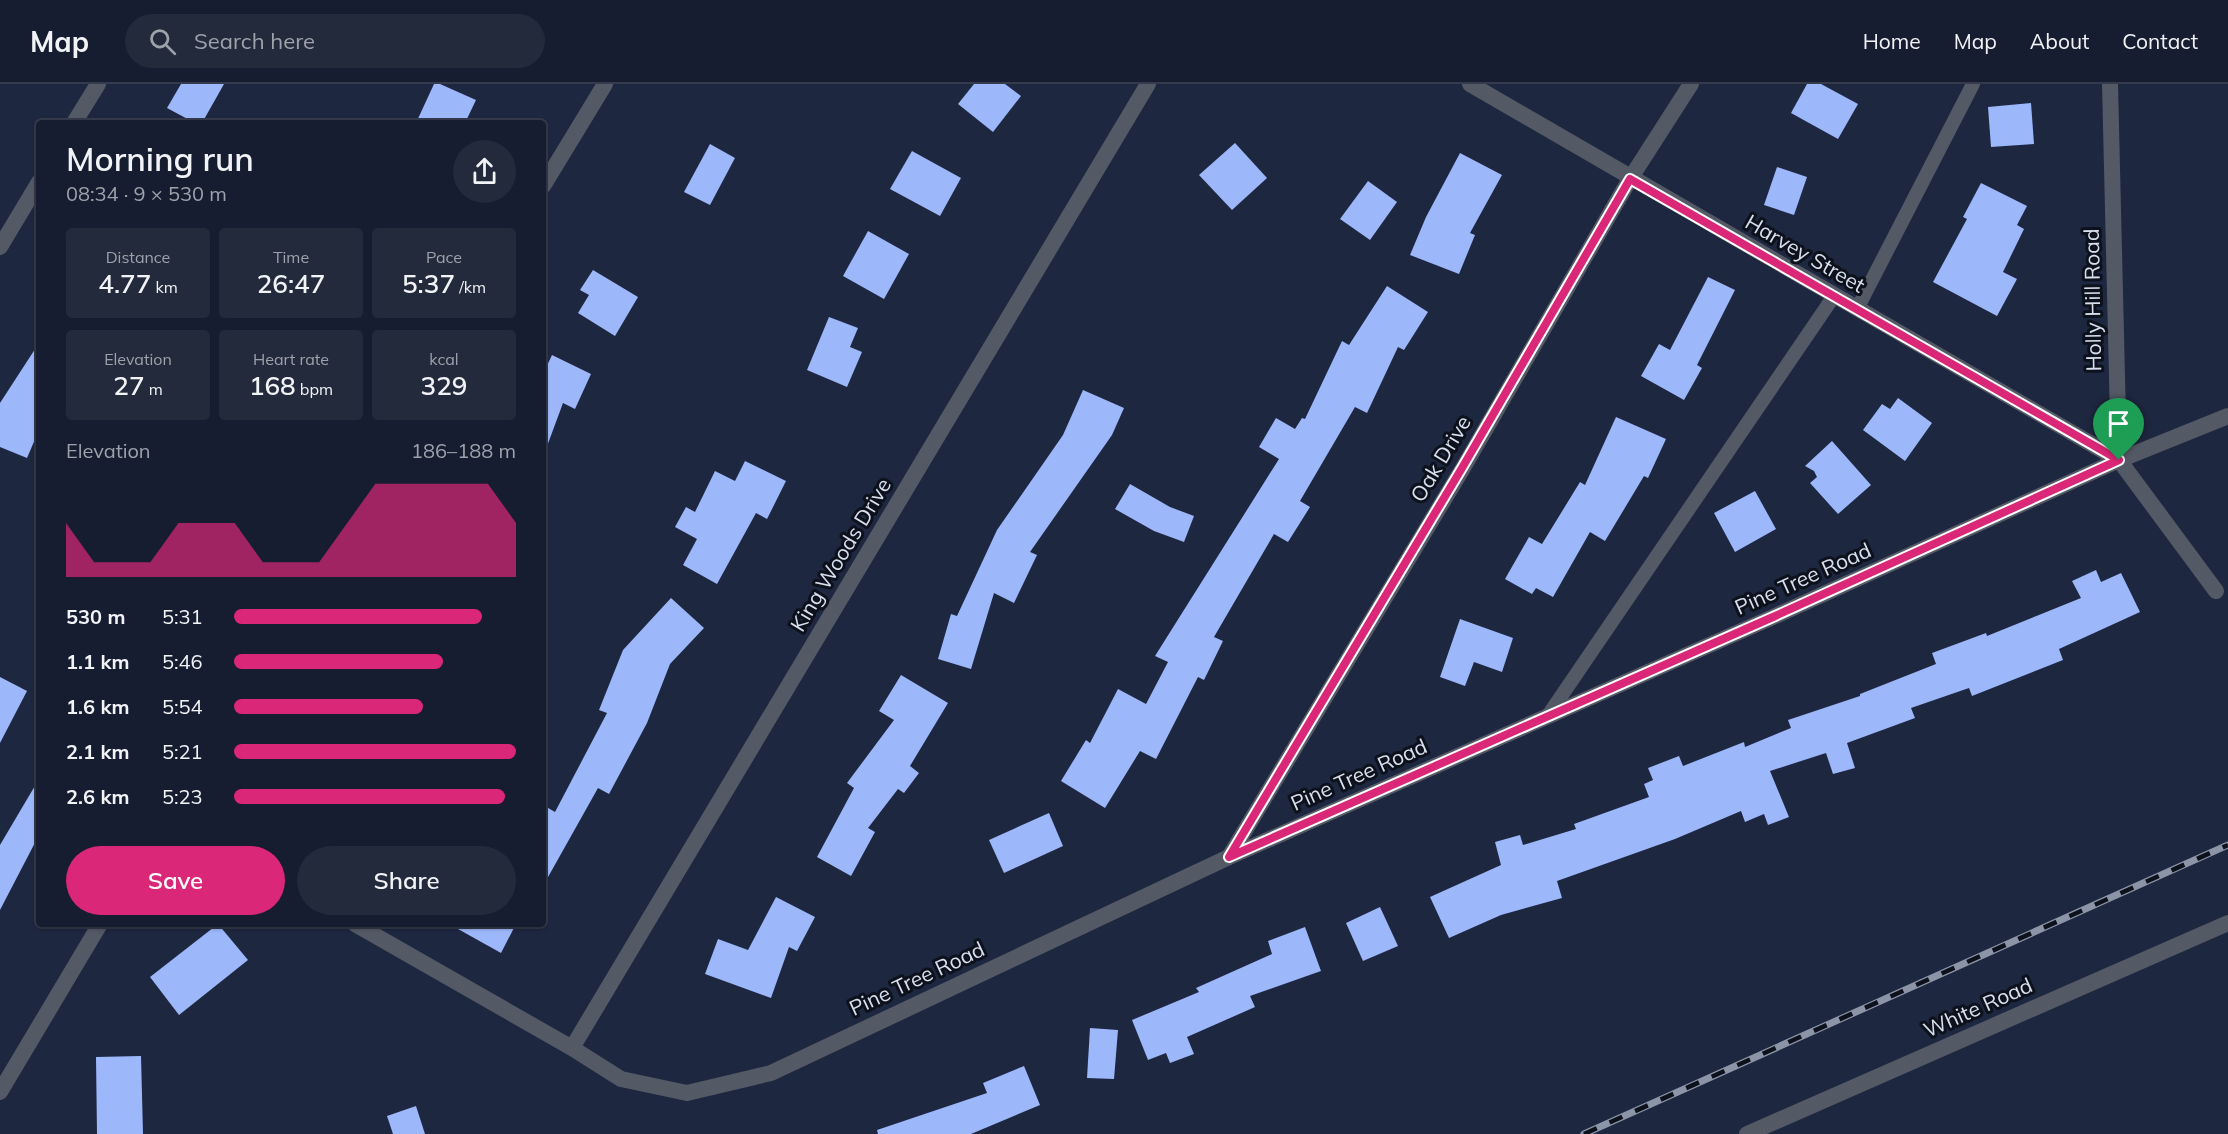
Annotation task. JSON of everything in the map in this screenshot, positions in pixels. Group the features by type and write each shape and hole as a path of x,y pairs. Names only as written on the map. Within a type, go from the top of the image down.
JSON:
{"street":[{"path":"76,120 98,84"},
{"path":"546,181 604,84"},
{"name":"King Woods Drive","path":"572,1048 1148,84"},
{"name":"Harvey Street","path":"1470,84 1630,179 2119,460"},
{"name":"Oak Drive","path":"1229,857 1462,468 1630,179 1691,84"},
{"name":"Holly Hill Road","path":"2110,84 2119,460"},
{"path":"0,247 36,187"},
{"name":"Pine Tree Road","path":"360,927 572,1048 621,1079 687,1093 771,1072 1229,857 2119,460 2228,416"},
{"path":"2119,460 2216,591"},
{"name":"White Road","path":"1747,1134 2228,923"},
{"path":"0,1092 98,927"}],"lane":[{"path":"1857,309 1972,84"},
{"path":"1547,717 1834,296"}],"building":[{"path":"181,84 224,84 204,120 189,120 167,108"},
{"path":"434,84 440,84 476,100 466,120 417,120"},
{"path":"974,84 1005,84 1021,96 993,132 958,104"},
{"path":"1807,84 1821,84 1858,104 1838,139 1791,113"},
{"path":"2031,103 2034,144 1991,147 1988,107"},
{"path":"1235,143 1267,178 1232,210 1199,175"},
{"path":"710,144 735,158 710,205 684,192"},
{"path":"912,151 961,178 940,216 890,189"},
{"path":"1460,153 1502,175 1470,233 1475,235 1459,274 1410,255 1426,217"},
{"path":"1777,167 1807,177 1794,215 1764,205"},
{"path":"1368,181 1397,202 1370,240 1340,219"},
{"path":"1981,183 2027,206 2017,225 2024,229 2003,272 2017,279 1997,316 1933,282 1967,219 1963,217"},
{"path":"868,231 909,254 884,299 843,276"},
{"path":"593,270 638,297 615,336 578,313 589,295 580,290"},
{"path":"1708,277 1735,290 1697,365 1702,368 1684,400 1641,376 1659,344 1670,350"},
{"path":"1387,286 1428,312 1404,350 1398,347 1367,413 1355,407 1300,501 1310,507 1288,542 1274,534 1214,637 1223,641 1204,680 1198,677 1156,759 1140,751 1105,808 1061,781 1086,740 1090,743 1118,689 1146,704 1168,662 1155,656 1279,459 1259,447 1276,418 1295,429 1302,418 1305,419 1342,341 1349,345"},
{"path":"829,317 858,328 850,347 862,352 847,387 807,370"},
{"path":"36,348 36,437 27,458 0,447 0,403"},
{"path":"552,355 591,374 575,409 563,403 546,449 546,368"},
{"path":"1083,390 1124,408 1112,435 1030,552 1037,555 1014,603 994,593 971,669 938,659 951,614 957,616 997,530 1063,435"},
{"path":"1898,398 1932,423 1905,461 1863,430 1882,404 1890,409"},
{"path":"1616,417 1666,439 1648,478 1644,476 1605,541 1590,532 1553,597 1536,588 1532,594 1505,579 1529,537 1542,544 1580,482 1585,485"},
{"path":"1832,441 1871,485 1838,514 1810,483 1817,477 1814,471 1805,466"},
{"path":"745,461 786,481 767,519 756,513 717,584 683,565 697,539 675,527 686,507 695,512 715,471 735,481"},
{"path":"1130,484 1170,507 1194,516 1184,542 1154,531 1115,509"},
{"path":"1755,491 1776,529 1735,552 1714,513"},
{"path":"2096,570 2101,582 2121,573 2140,612 2059,649 2063,660 1972,696 1969,688 1911,708 1915,718 1847,743 1855,768 1833,774 1826,753 1770,771 1789,817 1768,825 1764,814 1745,822 1741,811 1675,839 1557,881 1562,898 1501,915 1449,938 1430,897 1501,865 1495,842 1520,835 1523,845 1576,829 1574,824 1649,797 1644,784 1653,780 1648,768 1679,756 1683,766 1744,742 1745,747 1791,728 1788,720 1860,696 1860,694 1936,664 1932,653 1986,633 1987,636 2081,598 2072,581"},
{"path":"671,598 704,628 670,664 647,723 609,794 598,788 546,881 546,807 555,812 607,713 599,710 623,650"},
{"path":"1460,619 1513,638 1502,672 1474,662 1465,686 1440,677"},
{"path":"901,675 948,703 910,766 919,773 904,793 898,789 868,828 875,832 851,876 817,857 854,788 847,783 894,720 879,711"},
{"path":"0,677 27,691 0,743"},
{"path":"36,784 36,841 0,910 0,845"},
{"path":"1049,813 1063,846 1004,873 989,840"},
{"path":"776,897 815,917 797,951 789,947 771,998 705,974 718,939 748,950"},
{"path":"1380,907 1398,946 1363,961 1346,923"},
{"path":"214,927 220,927 248,960 179,1015 150,977"},
{"path":"454,927 514,927 501,953"},
{"path":"1305,927 1321,971 1250,996 1255,1007 1187,1037 1194,1054 1170,1063 1166,1053 1148,1060 1132,1020 1199,992 1196,988 1272,954 1268,941"},
{"path":"1090,1028 1118,1030 1114,1079 1087,1078"},
{"path":"141,1056 143,1134 97,1134 96,1057"},
{"path":"1024,1066 1040,1105 971,1134 878,1134 877,1130 987,1093 983,1083"},
{"path":"416,1106 425,1134 393,1134 387,1116"}],"railway":[{"path":"1584,1134 2228,845"}],"route":[{"path":"1630,179 2119,460 1773,617 1229,857 1462,468 1630,179"}]}
